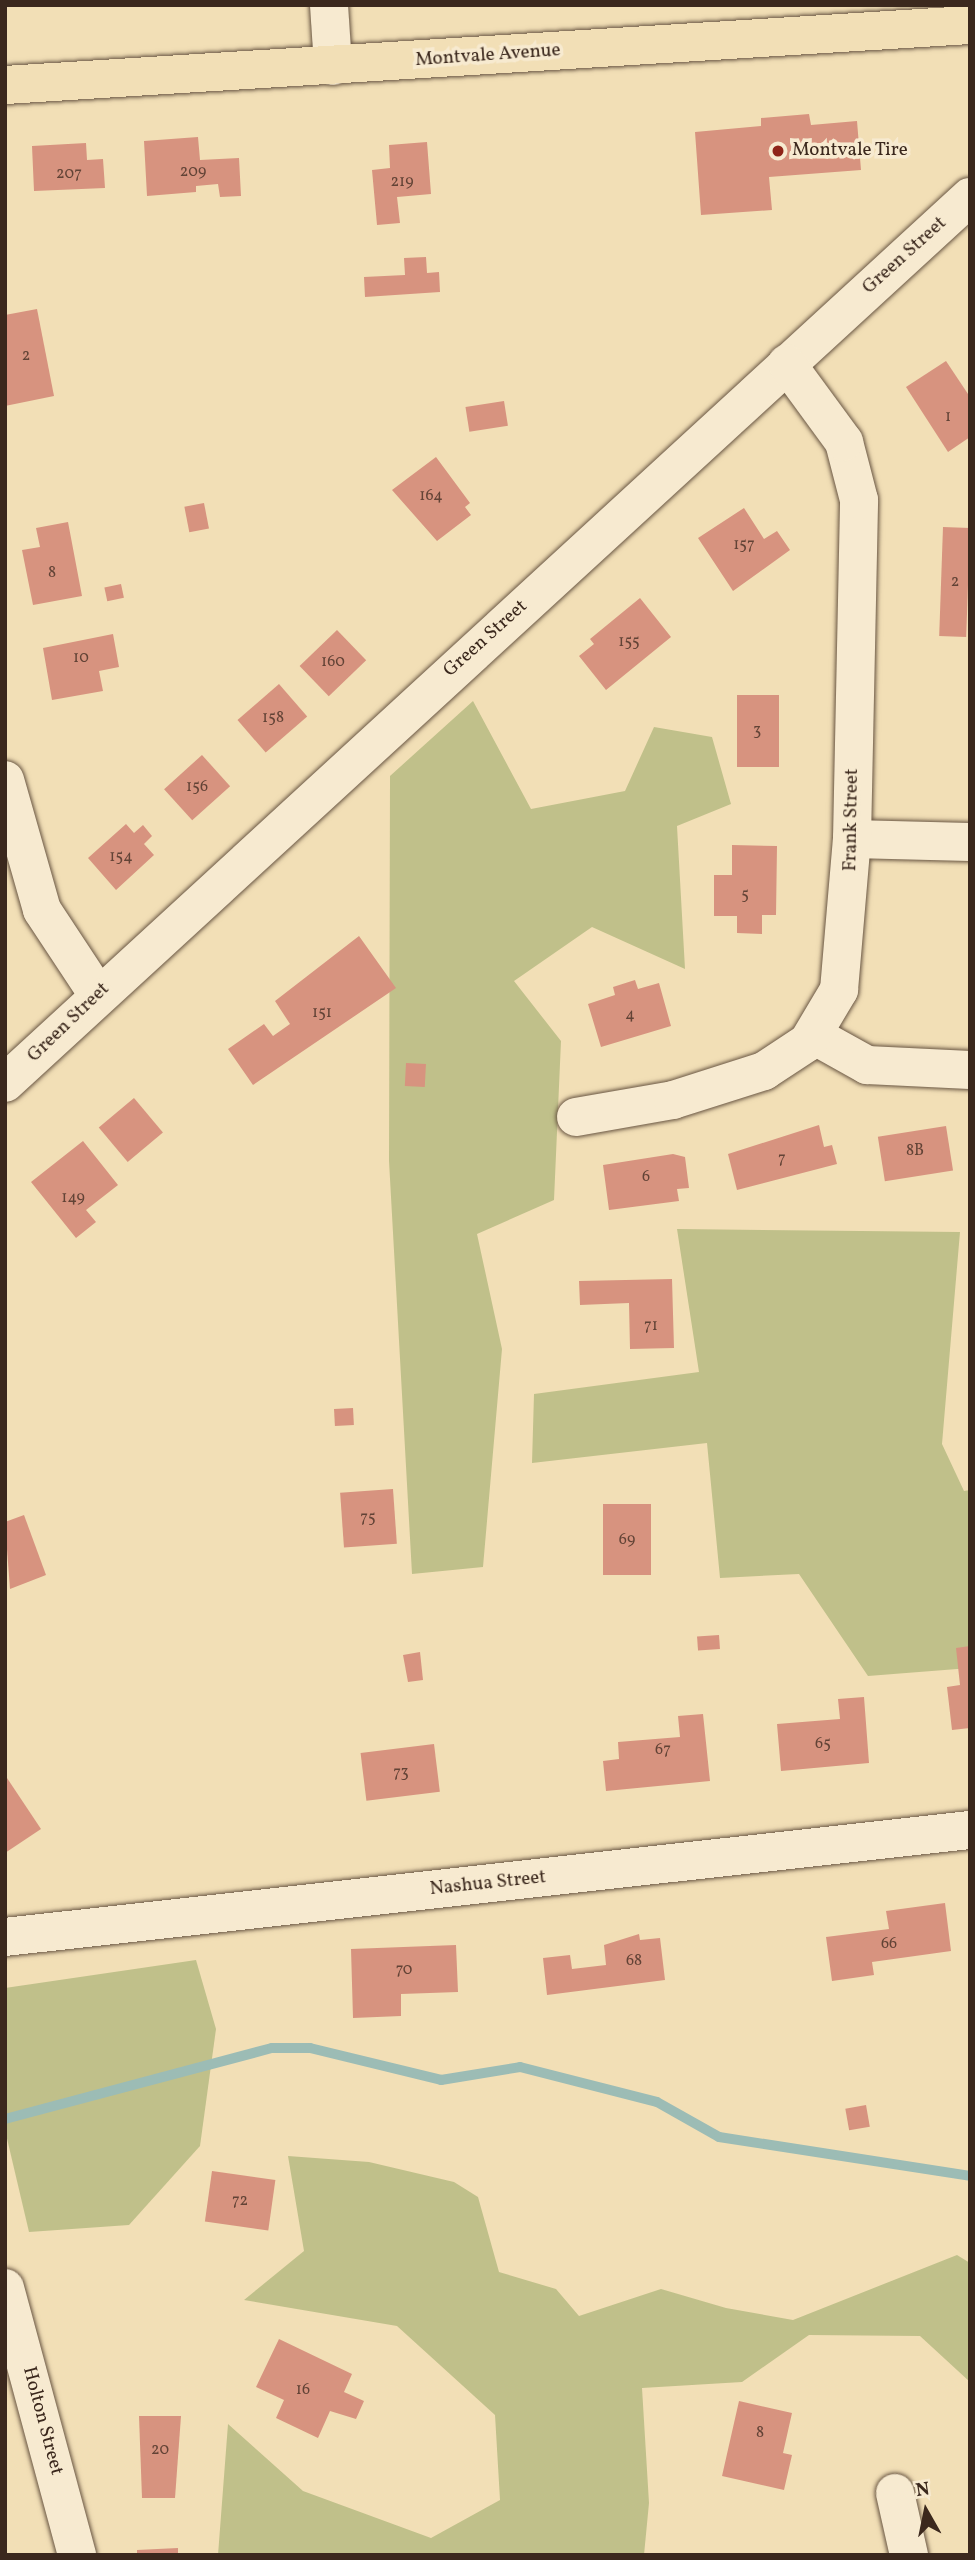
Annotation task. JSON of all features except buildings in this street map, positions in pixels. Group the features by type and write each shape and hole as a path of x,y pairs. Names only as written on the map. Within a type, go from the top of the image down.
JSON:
{"main road":[{"name":"Montvale Avenue","path":"5,85 970,25"}],"street":[{"path":"329,5 333,66"},
{"name":"Green Street","path":"5,1083 970,197"},
{"name":"Frank Street","path":"576,1117 673,1100 743,1079 777,1064 813,1035 843,976 852,839 856,476 839,433 787,363"},
{"path":"5,780 42,910 98,995"},
{"path":"852,839 970,842"},
{"path":"813,1035 867,1065 970,1070"},
{"name":"Nashua Street","path":"5,1937 970,1830"},
{"name":"Holton Street","path":"5,2288 76,2555"},
{"path":"895,2493 909,2555"}],"green space":[{"path":"473,701 531,809 625,791 654,727 712,737 731,804 677,826 685,969 592,927 514,981 561,1041 554,1200 477,1234 502,1349 483,1567 412,1574 389,1161 390,776"},
{"path":"677,1229 960,1232 942,1444 964,1491 970,1490 970,1668 868,1676 799,1574 720,1578 707,1443 532,1463 534,1394 699,1372"},
{"path":"196,1960 216,2029 200,2146 129,2225 29,2232 5,2130 5,1988"},
{"path":"288,2156 369,2162 454,2182 478,2197 499,2272 556,2289 579,2316 661,2289 726,2308 793,2320 957,2255 970,2263 970,2382 920,2336 809,2335 742,2382 642,2388 649,2503 644,2555 218,2555 228,2424 303,2491 431,2538 500,2500 495,2415 397,2326 244,2300 304,2251"}],"waterway":[{"path":"5,2119 272,2048 310,2048 441,2080 520,2067 657,2102 719,2137 970,2176"}],"place":[{"name":"Montvale Tire","path":"778,151"}]}
